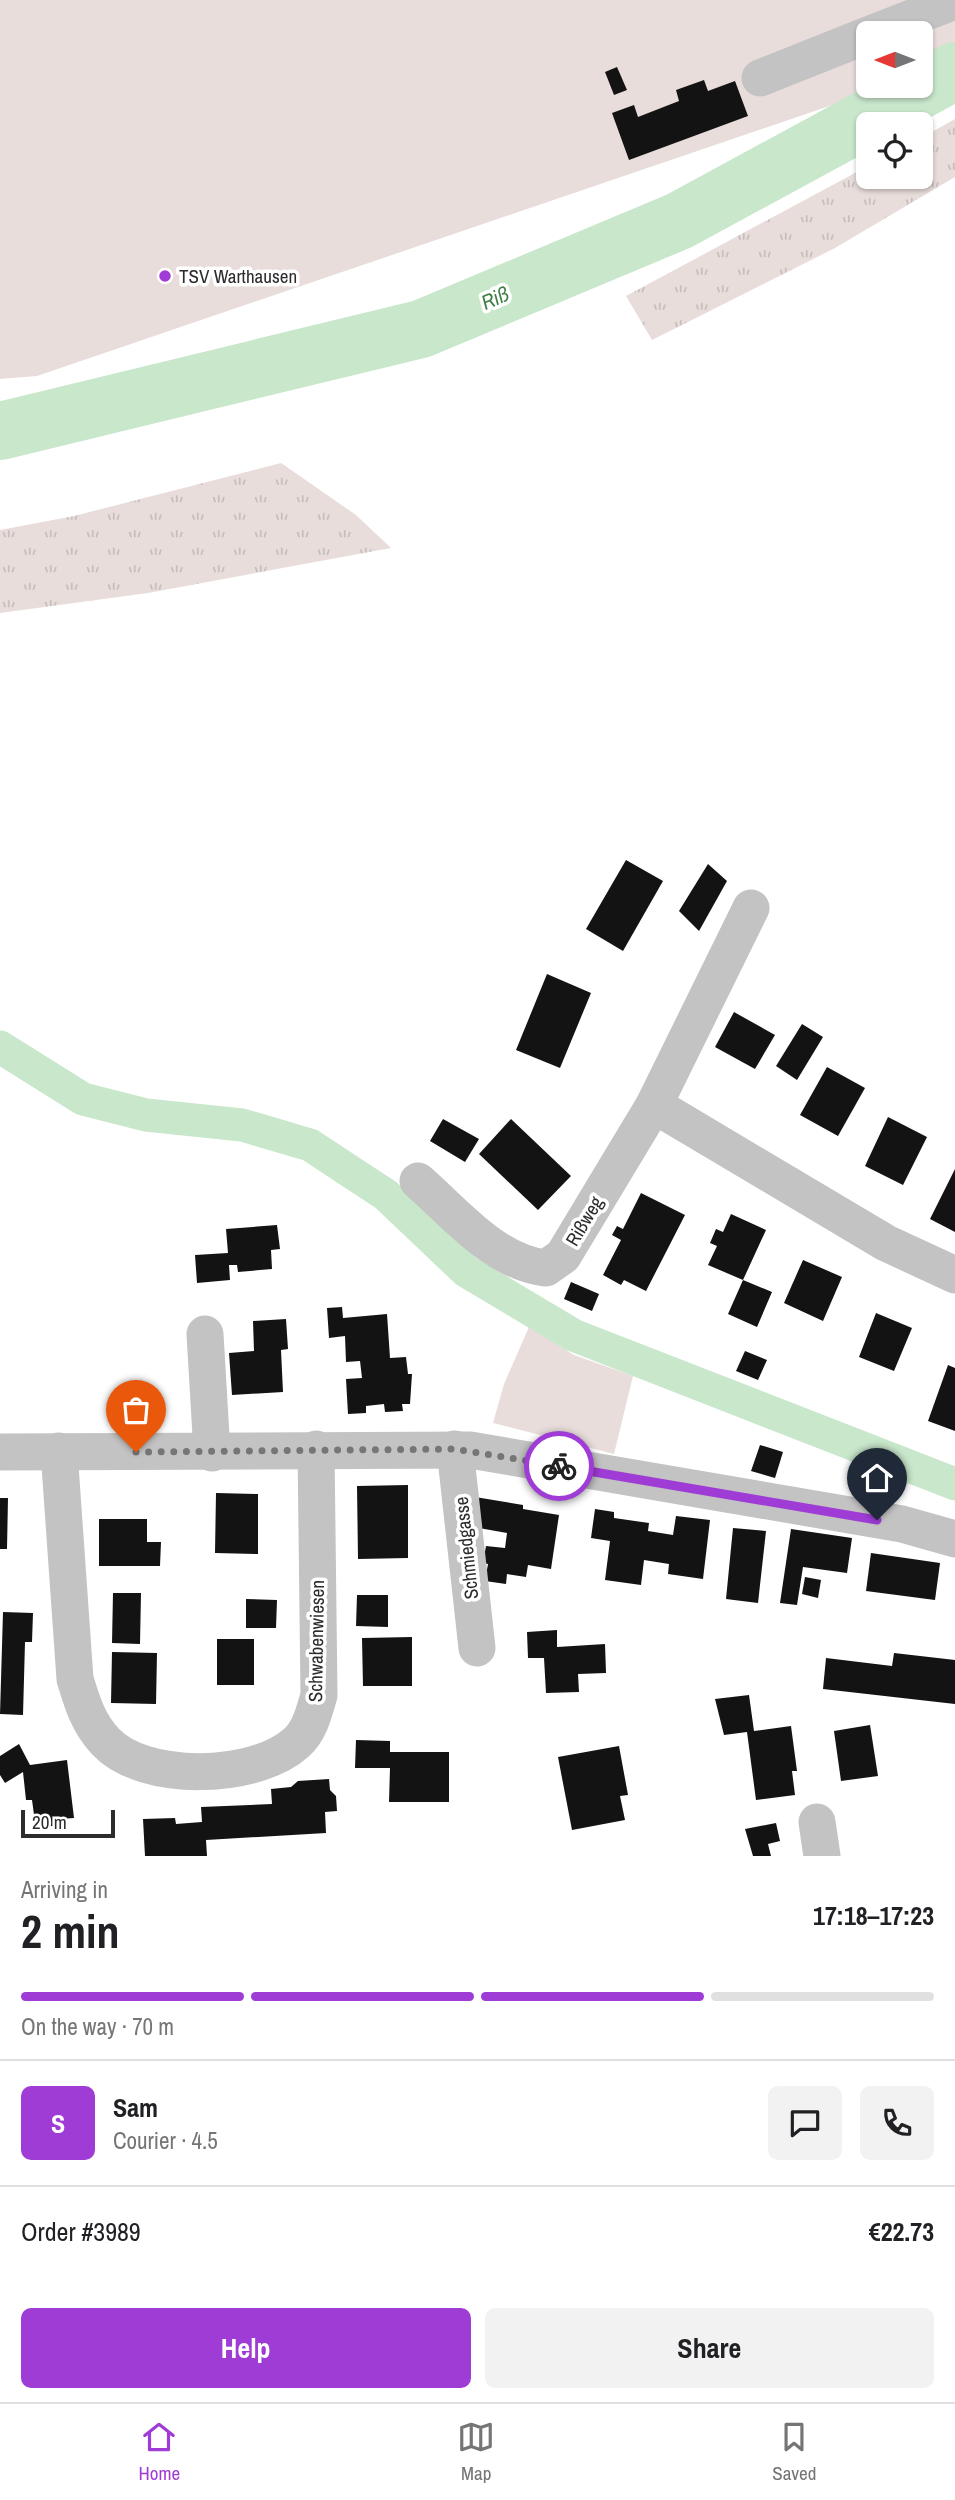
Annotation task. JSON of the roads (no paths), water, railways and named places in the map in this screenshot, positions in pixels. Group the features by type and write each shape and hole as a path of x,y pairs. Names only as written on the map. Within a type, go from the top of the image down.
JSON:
{"street":[{"path":"904,21 955,1"},
{"path":"760,78 856,40"},
{"name":"Rißweg","path":"418,1181 499,1252 525,1265 546,1268 563,1256 654,1105 751,908"},
{"path":"654,1105 886,1243 955,1275"},
{"path":"205,1334 212,1453"},
{"path":"0,1452 212,1453 455,1449 902,1524 955,1539"},
{"name":"Schmiedgasse","path":"455,1449 477,1648"},
{"name":"Schwabenwiesen","path":"59,1451 75,1679 85,1713 106,1743 135,1760 176,1770 221,1772 267,1762 298,1742 311,1721 319,1695 316,1450"}],"waterway":[{"name":"Riß","path":"0,431 421,329 679,221 955,71"},
{"path":"0,1047 83,1099 146,1115 242,1125 310,1145 386,1195 466,1271 573,1335 955,1484"}],"place":[{"name":"TSV Warthausen","path":"165,276"}]}
